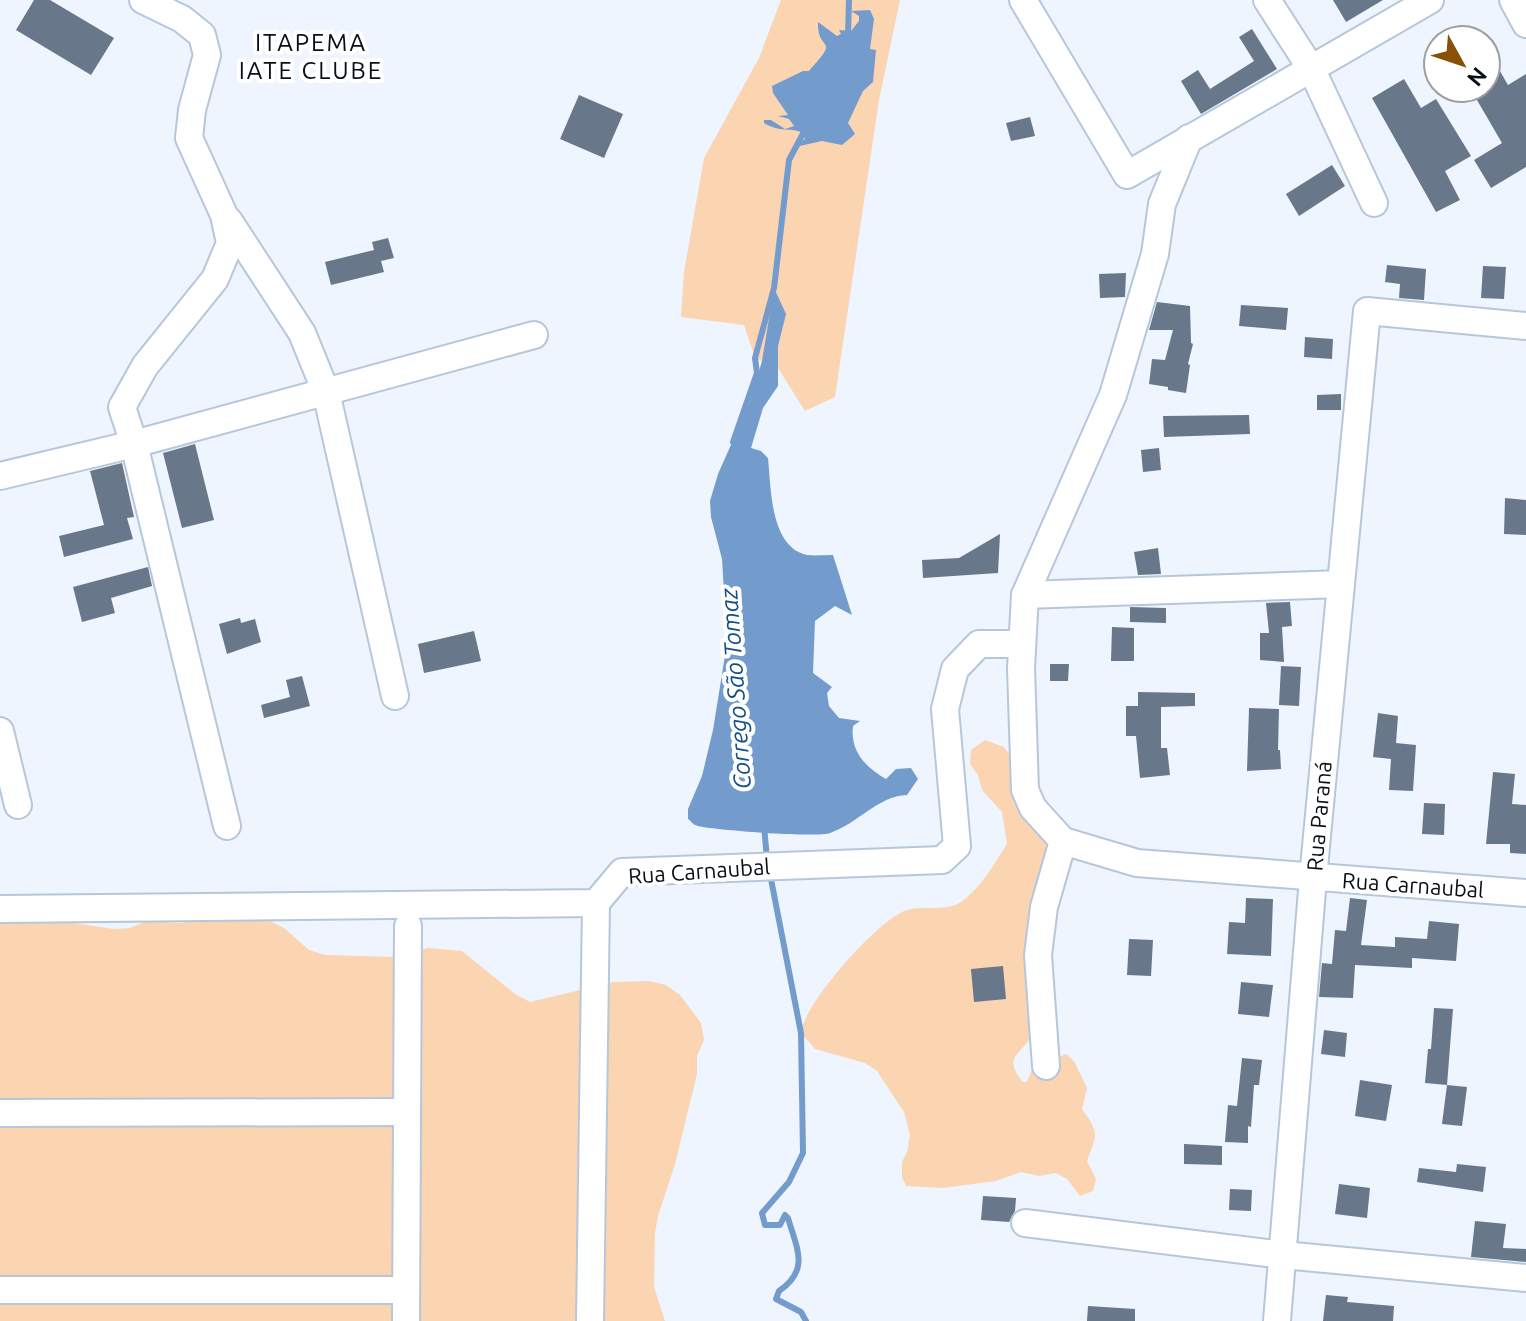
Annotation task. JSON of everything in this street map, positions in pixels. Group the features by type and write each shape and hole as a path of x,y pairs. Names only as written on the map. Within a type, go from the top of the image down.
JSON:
{"street":[{"path":"143,0 182,19 202,35 207,55 192,110 189,138 224,215 302,333 326,392 395,696"},
{"path":"1023,0 1127,175 1430,0"},
{"path":"1267,0 1312,70 1374,203"},
{"path":"1513,0 1526,24"},
{"path":"1046,1066 1038,955 1044,907 1063,841 1033,808 1025,790 1021,644 1025,595 1113,395 1155,254 1162,204 1189,138"},
{"path":"224,215 230,243 215,279 145,366 122,407 134,444 227,826"},
{"name":"Rua Paraná","path":"1277,1321 1313,878 1367,311 1526,326"},
{"path":"0,476 134,444 534,335"},
{"path":"1025,595 1341,584"},
{"name":"Rua Carnaubal","path":"596,903 622,872 942,860 957,846 945,709 955,669 979,644 1021,644"},
{"path":"0,731 18,805"},
{"name":"Rua Carnaubal","path":"1063,841 1137,863 1526,893"},
{"path":"0,909 596,903 590,1321"},
{"path":"406,1321 408,926"},
{"path":"0,1113 407,1112"},
{"path":"1025,1223 1283,1255 1526,1278"},
{"path":"0,1290 406,1290"}],"shaded area":[{"path":"781,0 900,0 879,100 835,397 805,411 778,368 755,358 744,325 681,317 684,272 704,158 759,58"},
{"path":"985,740 1004,747 1012,758 1052,839 1033,1031 1014,1059 1014,1065 1023,1082 1027,1082 1032,1069 1066,1054 1074,1061 1087,1088 1082,1109 1095,1134 1087,1161 1096,1179 1093,1191 1080,1196 1067,1179 1056,1173 1039,1176 1021,1172 996,1181 943,1188 906,1186 902,1177 902,1162 910,1135 904,1112 877,1071 865,1063 815,1049 801,1033 814,1003 828,984 879,929 907,910 949,907 961,902 981,883 1007,844 1002,812 982,790 978,775 970,764 971,750"},
{"path":"251,917 268,920 284,928 309,950 325,955 394,957 428,948 462,951 515,994 530,1002 614,982 649,981 666,985 680,995 701,1023 704,1040 697,1056 697,1074 655,1233 654,1287 665,1321 0,1321 0,920 26,923 61,921 114,929 130,928 146,921 181,923 199,918"}],"water":[{"path":"870,10 874,19 870,49 876,50 873,82 863,91 848,123 855,134 842,145 822,141 795,147 805,139 803,133 775,128 764,123 764,120 771,120 785,129 794,126 789,119 778,116 788,115 773,93 772,86 809,71 824,53 826,45 821,38 818,22 837,36 841,34 839,30 851,31 859,21 859,16 851,11"},
{"path":"774,288 786,314 778,346 778,386 763,408 751,448 761,451 768,458 775,515 786,541 795,550 807,555 833,555 852,615 835,606 815,621 813,673 832,687 827,693 829,706 839,718 860,721 853,726 854,743 866,764 886,779 896,769 911,768 918,779 907,795 887,800 840,829 821,834 724,829 698,826 688,819 688,809 702,776 713,730 727,643 722,559 710,501 718,474 750,402 762,361"}],"building":[{"path":"34,0 50,0 114,38 91,75 16,30"},
{"path":"1333,0 1383,0 1346,22"},
{"path":"1252,29 1277,69 1201,114 1181,81 1198,70 1210,89 1254,61 1239,37"},
{"path":"1526,74 1526,167 1491,188 1474,160 1502,143 1479,104 1502,104 1502,75 1508,85"},
{"path":"1404,79 1421,108 1428,104 1439,104 1471,156 1445,171 1460,200 1436,212 1372,98"},
{"path":"579,95 623,114 604,158 560,139"},
{"path":"1030,117 1035,136 1011,141 1006,123"},
{"path":"1332,165 1345,186 1299,216 1286,194"},
{"path":"388,238 394,258 381,261 384,272 331,285 325,262 374,250 372,242"},
{"path":"1387,265 1426,269 1424,300 1399,298 1400,284 1385,282"},
{"path":"1483,266 1506,267 1504,299 1481,298"},
{"path":"1126,273 1125,297 1100,298 1099,274"},
{"path":"1157,302 1190,306 1193,344 1186,393 1149,384 1152,359 1165,360 1173,330 1149,330"},
{"path":"1241,305 1288,308 1286,330 1239,326"},
{"path":"1305,337 1333,339 1332,359 1304,357"},
{"path":"1341,394 1341,410 1317,410 1317,395"},
{"path":"1249,415 1250,434 1164,437 1163,416"},
{"path":"195,444 214,520 182,528 163,453"},
{"path":"1159,448 1161,470 1143,472 1141,450"},
{"path":"122,463 134,517 127,518 133,539 64,557 59,536 104,525 90,471"},
{"path":"1505,498 1526,500 1526,535 1504,534"},
{"path":"1000,534 998,573 923,578 922,560 959,558"},
{"path":"1158,548 1161,574 1138,575 1134,552"},
{"path":"148,567 152,586 111,598 115,613 82,622 73,587"},
{"path":"1290,602 1292,626 1282,627 1284,662 1260,660 1260,633 1269,633 1266,603"},
{"path":"1130,607 1166,608 1166,623 1130,622"},
{"path":"240,618 241,623 255,619 261,642 227,654 219,624"},
{"path":"1112,627 1134,628 1134,661 1111,661"},
{"path":"474,631 481,661 424,673 418,644"},
{"path":"1050,664 1069,664 1068,681 1050,681"},
{"path":"1281,666 1301,667 1299,706 1279,705"},
{"path":"302,676 310,706 264,718 261,705 290,697 286,680"},
{"path":"1138,692 1195,693 1195,706 1161,707 1161,748 1167,748 1170,775 1140,778 1136,736 1126,736 1126,706 1138,706"},
{"path":"1249,708 1279,709 1281,769 1247,771"},
{"path":"1378,713 1398,716 1396,743 1416,745 1413,791 1389,790 1391,759 1373,757"},
{"path":"1493,772 1515,774 1512,804 1526,805 1526,854 1510,853 1510,844 1486,844"},
{"path":"1424,803 1445,804 1444,835 1422,834"},
{"path":"1246,898 1273,899 1271,956 1227,954 1229,922 1245,923"},
{"path":"1350,898 1367,900 1361,945 1395,947 1395,937 1427,939 1429,921 1459,924 1456,961 1412,958 1412,968 1355,965 1353,998 1319,997 1322,963 1332,964 1335,930 1346,931"},
{"path":"1129,939 1153,940 1151,976 1127,975"},
{"path":"1003,966 1006,999 974,1002 971,969"},
{"path":"1241,982 1273,985 1269,1017 1238,1014"},
{"path":"1434,1008 1453,1009 1447,1085 1425,1083"},
{"path":"1324,1030 1347,1033 1345,1057 1321,1054"},
{"path":"1242,1058 1262,1060 1259,1085 1254,1085 1248,1143 1225,1142 1228,1105 1237,1106"},
{"path":"1360,1080 1392,1085 1386,1121 1355,1116"},
{"path":"1447,1085 1467,1087 1462,1126 1442,1124"},
{"path":"1184,1144 1222,1146 1222,1165 1184,1164"},
{"path":"1457,1164 1486,1167 1483,1192 1417,1182 1419,1168 1456,1172"},
{"path":"1339,1184 1370,1188 1367,1218 1335,1214"},
{"path":"1230,1189 1252,1190 1251,1211 1229,1210"},
{"path":"983,1196 1016,1198 1015,1211 1009,1222 981,1220"},
{"path":"1475,1221 1506,1224 1503,1248 1526,1249 1526,1262 1471,1257"},
{"path":"1326,1295 1348,1297 1347,1302 1394,1306 1393,1321 1323,1321"},
{"path":"1088,1306 1135,1309 1135,1321 1087,1321"}],"waterway":[{"name":"Corrego São Tomaz","path":"848,36 849,0"},
{"name":"Corrego São Tomaz","path":"733,442 757,373 755,358 774,288 789,160 806,128"},
{"name":"Corrego São Tomaz","path":"764,826 767,859"},
{"name":"Corrego São Tomaz","path":"770,874 801,1033 803,1153 789,1182 762,1213 765,1225 780,1225 785,1215 788,1218 797,1249 798,1267 776,1299 801,1312 806,1321"}],"district":[{"name":"ITAPEMA IATE CLUBE","path":"311,57"}]}
